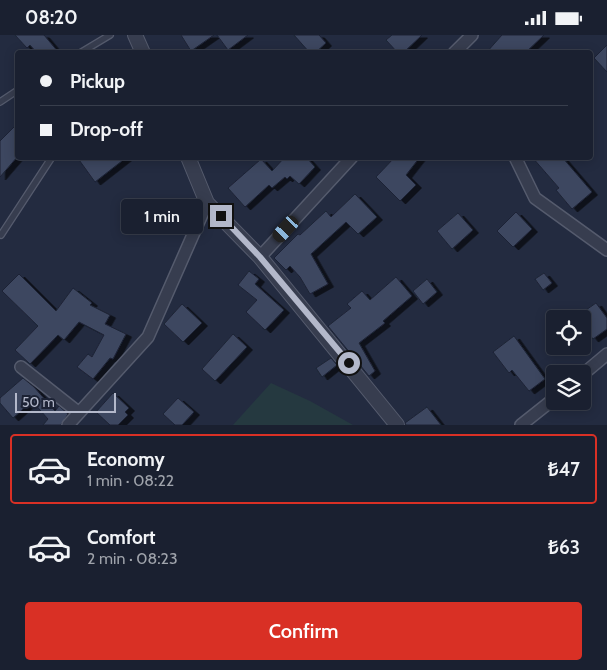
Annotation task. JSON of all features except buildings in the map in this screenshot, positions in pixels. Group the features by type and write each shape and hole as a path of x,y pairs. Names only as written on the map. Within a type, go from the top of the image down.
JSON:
{"street":[{"path":"134,35 142,50"},
{"path":"459,50 472,35"},
{"path":"189,160 208,203 260,257 397,425"},
{"path":"260,257 349,160"},
{"path":"516,160 535,198 607,250"},
{"path":"68,425 148,337 208,203"},
{"path":"591,367 607,354"},
{"path":"21,367 78,412"},
{"path":"521,425 546,405"}],"lane":[{"path":"85,50 110,35"},
{"path":"0,102 15,92"},
{"path":"1,235 50,160"}],"shaded area":[{"path":"271,383 310,401 353,425 233,425"}],"route":[{"path":"221,216 260,257 349,363"}]}
